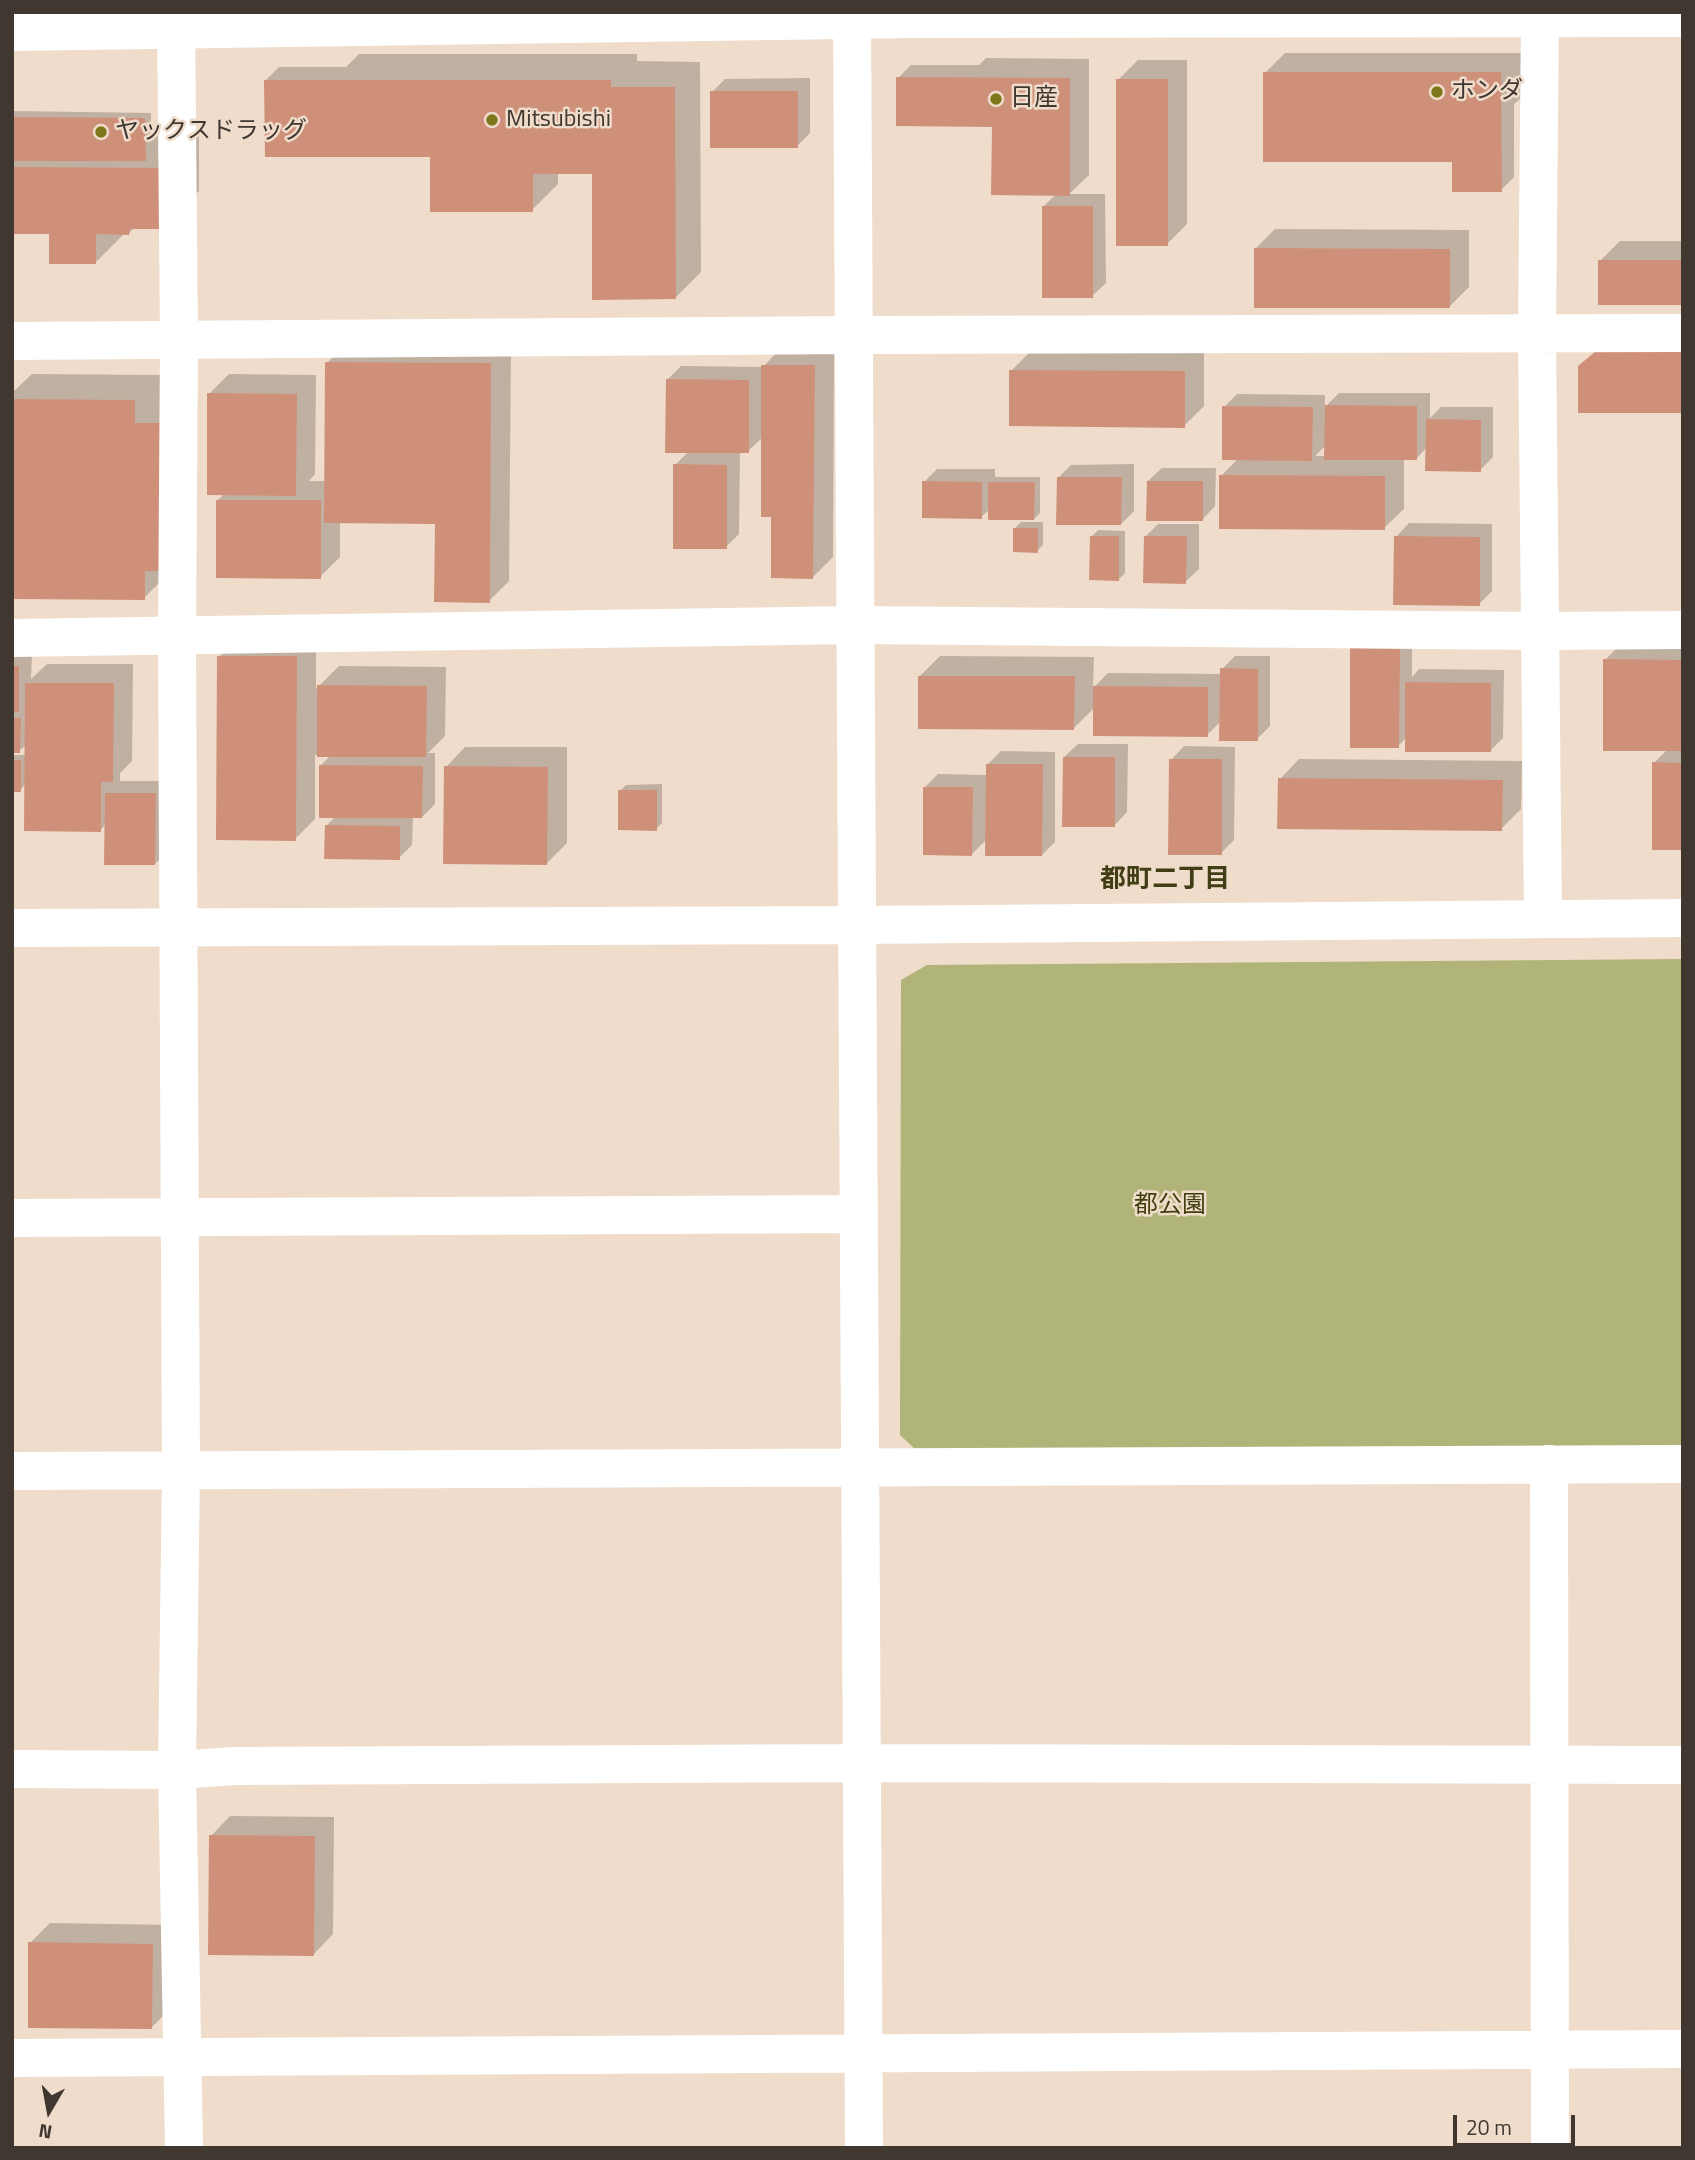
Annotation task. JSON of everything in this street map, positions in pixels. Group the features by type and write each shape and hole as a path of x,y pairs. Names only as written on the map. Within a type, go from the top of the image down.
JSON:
{"main road":[{"path":"12,32 176,21 1105,15 1540,15 1683,18"},
{"path":"1540,15 1536,333 1543,918"},
{"path":"852,16 864,2148"},
{"path":"176,21 181,1217 177,1770 184,2148"},
{"path":"12,341 1683,333"},
{"path":"12,638 855,625 1683,630"},
{"path":"12,928 1683,918"},
{"path":"12,1218 859,1214"},
{"path":"1549,1464 1550,2148"},
{"path":"12,1471 1683,1464"},
{"path":"12,1769 177,1770 249,1766 862,1763 1683,1765"},
{"path":"12,2058 1683,2049"}],"green space":[{"name":"都公園","path":"1683,959 1683,1446 916,1450 900,1435 901,980 927,965"}],"building":[{"path":"1263,72 1501,72 1502,192 1452,192 1452,162 1263,162"},
{"path":"896,77 1070,78 1070,196 991,195 992,127 896,126"},
{"path":"1116,79 1168,79 1168,246 1116,246"},
{"path":"264,80 611,80 611,87 675,87 676,299 592,300 592,174 533,174 533,212 430,212 430,157 265,157"},
{"path":"710,91 798,91 798,148 710,148"},
{"path":"12,117 145,118 146,161 12,161"},
{"path":"12,167 164,168 163,229 130,229 129,235 96,234 96,264 49,264 49,234 12,234"},
{"path":"1042,206 1093,206 1093,298 1042,298"},
{"path":"1254,248 1450,249 1450,308 1254,308"},
{"path":"1598,260 1683,260 1683,305 1598,305"},
{"path":"1683,345 1683,413 1578,413 1578,366 1602,346"},
{"path":"325,362 491,363 490,603 434,602 435,524 324,523"},
{"path":"761,365 815,365 813,579 771,578 771,517 761,517"},
{"path":"1009,370 1185,371 1185,428 1009,426"},
{"path":"666,379 749,380 749,453 665,453"},
{"path":"207,393 297,394 296,496 207,495"},
{"path":"12,399 135,400 135,423 163,423 162,571 145,571 145,600 12,599"},
{"path":"1325,405 1417,406 1417,460 1324,460"},
{"path":"1222,406 1313,407 1312,461 1222,460"},
{"path":"1426,419 1481,420 1481,472 1425,471"},
{"path":"673,464 727,465 727,549 673,549"},
{"path":"1219,475 1385,476 1385,530 1219,529"},
{"path":"1057,477 1122,477 1121,525 1056,525"},
{"path":"922,481 982,482 982,519 922,518"},
{"path":"1147,481 1203,481 1203,521 1146,521"},
{"path":"988,482 1035,482 1034,520 988,520"},
{"path":"216,500 321,500 321,579 216,578"},
{"path":"1013,528 1038,528 1038,553 1013,552"},
{"path":"1090,536 1119,536 1119,581 1089,580"},
{"path":"1144,536 1187,536 1186,584 1143,583"},
{"path":"1394,536 1480,537 1480,606 1393,605"},
{"path":"1350,648 1400,649 1399,748 1350,748"},
{"path":"217,656 297,656 296,841 216,840"},
{"path":"1603,659 1683,660 1683,751 1603,751"},
{"path":"12,666 19,666 19,712 12,712"},
{"path":"1220,668 1258,669 1258,741 1219,741"},
{"path":"918,676 1075,676 1074,730 918,729"},
{"path":"1405,682 1491,683 1491,752 1405,752"},
{"path":"25,683 114,683 113,782 101,782 101,832 24,831"},
{"path":"317,685 427,686 426,757 317,757"},
{"path":"1093,686 1208,687 1208,737 1093,736"},
{"path":"12,718 21,718 20,753 12,753"},
{"path":"1063,757 1115,757 1115,827 1062,827"},
{"path":"1169,759 1222,759 1222,855 1168,855"},
{"path":"12,760 21,760 21,792 12,792"},
{"path":"1652,762 1683,763 1683,850 1652,850"},
{"path":"986,764 1043,764 1042,856 985,856"},
{"path":"319,765 423,766 422,818 319,818"},
{"path":"444,766 548,767 547,865 443,864"},
{"path":"1278,778 1503,780 1502,831 1277,829"},
{"path":"923,787 973,787 972,856 923,855"},
{"path":"618,790 657,790 657,831 618,830"},
{"path":"105,793 156,793 155,865 104,865"},
{"path":"325,825 400,826 400,860 324,859"},
{"path":"209,1835 315,1836 314,1956 208,1955"},
{"path":"28,1942 153,1944 152,2029 28,2028"}],"place":[{"name":"ホンダ","path":"1437,92"},
{"name":"日産","path":"996,99"},
{"name":"Mitsubishi","path":"492,120"},
{"name":"ヤックスドラッグ","path":"101,132"}],"district":[{"name":"都町二丁目","path":"1165,881"}]}
